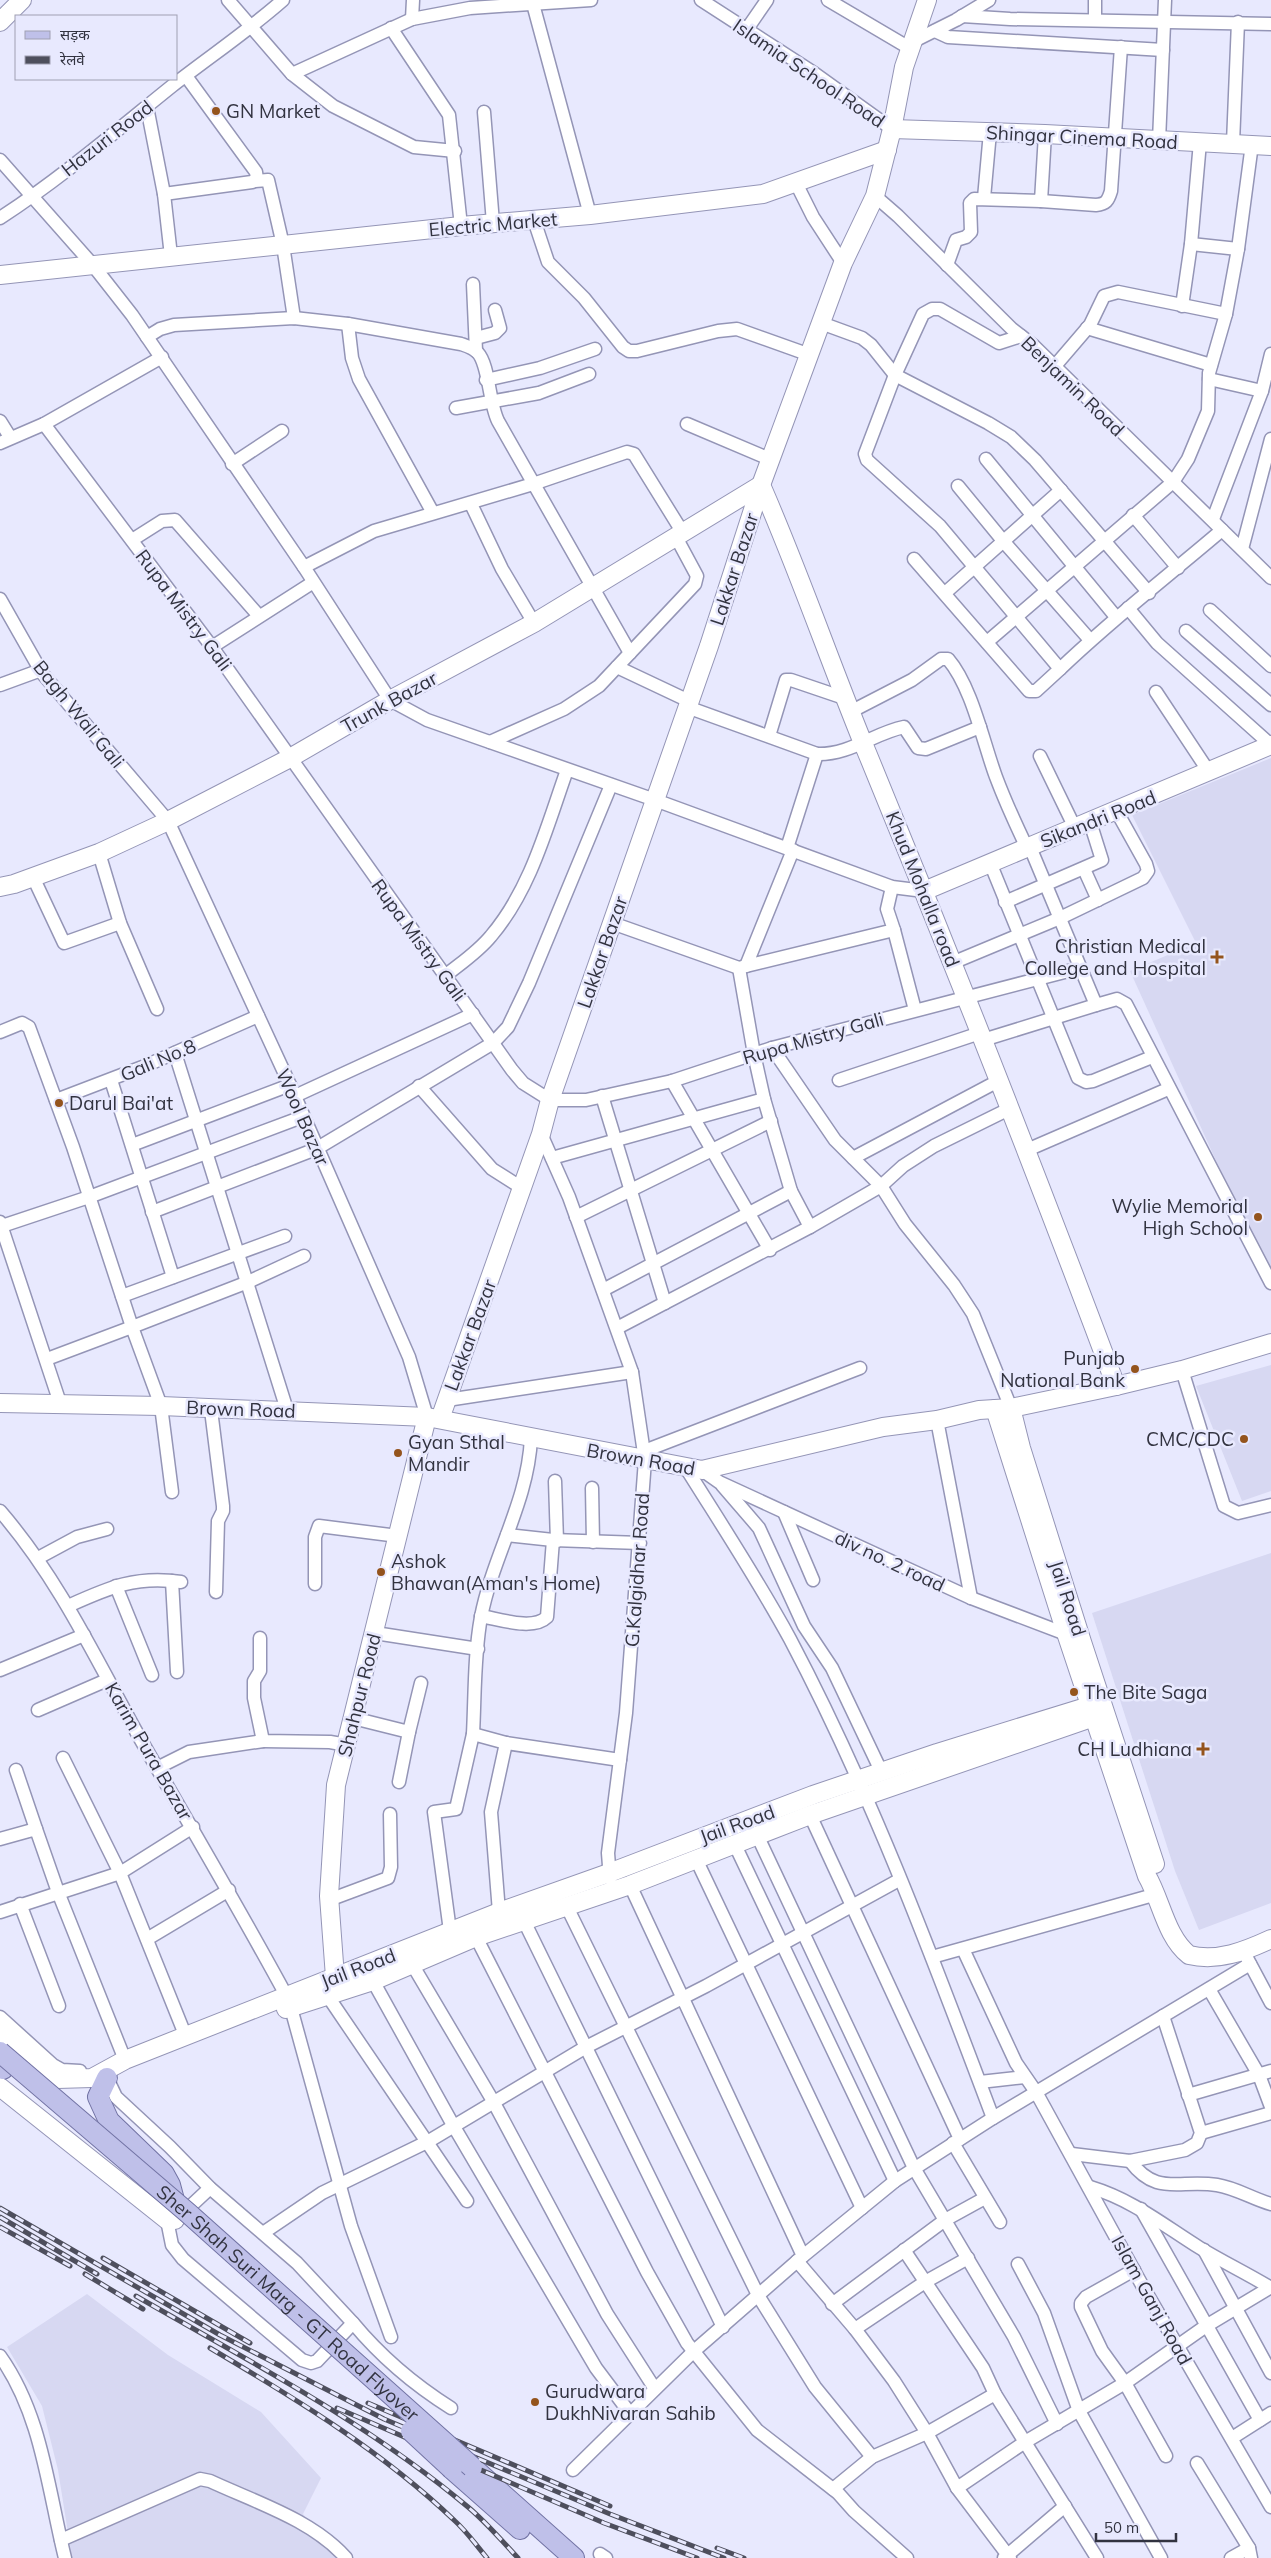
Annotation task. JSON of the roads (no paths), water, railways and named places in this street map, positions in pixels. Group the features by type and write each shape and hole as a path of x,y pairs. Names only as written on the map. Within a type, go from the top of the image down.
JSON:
{"main road":[{"name":"Sher Shah Suri Marg - GT Road Flyover","path":"0,2052 172,2214 574,2558"},
{"name":"Sher Shah Suri Marg - GT Road Flyover","path":"0,2067 179,2221 553,2558"},
{"path":"101,2089 109,2121 164,2174 170,2185 172,2214"}],"street":[{"path":"0,22 22,0"},
{"path":"228,0 292,74 333,106 401,142 423,149 455,150"},
{"name":"Hazuri Road","path":"0,218 31,198 147,106 252,27 283,0"},
{"path":"412,19 414,0"},
{"path":"292,74 412,19 473,4 533,4 591,0"},
{"name":"Islamia School Road","path":"701,0 814,73 892,129"},
{"path":"747,29 767,0"},
{"path":"828,0 912,45"},
{"path":"761,485 772,460 843,263 875,196 892,129 898,90 927,0"},
{"path":"912,45 989,0"},
{"path":"1095,0 1095,20"},
{"path":"1159,141 1165,0"},
{"path":"533,4 590,215"},
{"path":"962,16 1271,24"},
{"path":"1233,143 1238,22"},
{"path":"391,28 447,108 455,150 461,226"},
{"path":"935,31 948,37 1163,50"},
{"path":"948,265 956,240 966,237 971,232 972,200 984,198 1104,204 1111,191 1121,47"},
{"path":"186,76 256,172 256,181"},
{"path":"147,106 164,194 171,256"},
{"path":"484,112 493,223"},
{"name":"Shingar Cinema Road","path":"892,129 1045,134 1271,146"},
{"path":"984,198 990,132"},
{"path":"1041,201 1045,134"},
{"path":"1182,306 1191,244 1200,142"},
{"path":"987,642 1075,564 1173,482 1188,459 1208,412 1211,365 1226,314 1238,249 1252,144"},
{"name":"Electric Market","path":"0,275 461,226 590,215 763,194 887,150"},
{"path":"0,160 31,198 92,264 162,357 232,464 304,567 312,583 390,700 427,720 655,800 892,887 924,891"},
{"path":"164,194 268,180 283,246 294,318"},
{"path":"796,183 813,218 843,263"},
{"name":"Benjamin Road","path":"875,196 1213,519 1271,578"},
{"path":"534,220 548,262 584,298 623,347 629,350 637,351 718,331 737,329 810,355"},
{"path":"1191,244 1238,249"},
{"path":"473,284 476,344 482,360 491,402 498,421 630,653"},
{"path":"1054,367 1087,328 1100,301 1104,296 1111,293 1118,292 1226,314"},
{"path":"1021,336 999,343 940,309 932,309 923,314 895,375 865,449 866,458 930,515 1060,669"},
{"path":"147,337 160,329 174,324 294,318 348,324 461,344 476,344 500,328 495,310"},
{"path":"821,323 857,336 867,342 895,375 988,423 1011,437 1061,490 1149,593"},
{"path":"348,324 350,352 358,379 433,513"},
{"path":"1087,328 1211,365"},
{"path":"486,380 540,368 595,348"},
{"path":"1213,519 1262,391 1271,354"},
{"path":"0,421 5,440 44,424 162,357"},
{"path":"456,408 540,393 589,374"},
{"path":"1209,379 1262,391"},
{"name":"Rupa Mistry Gali","path":"44,424 212,647 493,1043 523,1083 550,1100 586,1100 672,1081 772,1048 1080,968"},
{"path":"687,424 772,460"},
{"path":"232,464 282,431"},
{"path":"1242,549 1271,439"},
{"path":"304,567 374,531 470,504 631,452 634,454 679,535 697,576 696,584 599,686 572,705 490,742"},
{"path":"986,459 1075,564 1116,617"},
{"name":"Trunk Bazar","path":"0,887 99,853 168,821 290,758 390,700 534,623 761,485"},
{"name":"Lakkar Bazar","path":"434,1418 447,1400 541,1134 550,1100 688,704 761,485"},
{"name":"Khud Mohalla road","path":"761,485 785,539 864,743 1000,1080 1116,1386"},
{"path":"958,486 1045,590 1090,640"},
{"path":"945,593 1061,490"},
{"path":"470,504 502,569 534,623"},
{"path":"1133,515 1178,568"},
{"path":"132,540 162,521 175,520 259,616"},
{"path":"914,559 1029,692 1036,691 1116,617 1149,593 1222,530"},
{"path":"212,647 312,583"},
{"name":"Bagh Wali Gali","path":"0,599 41,670 168,821"},
{"path":"1128,608 1157,642 1271,745"},
{"path":"1210,610 1271,666"},
{"path":"1186,630 1271,706"},
{"path":"769,736 786,680 791,680 849,705 906,684 946,658 950,660 980,727 996,776 1046,885 1096,1005"},
{"path":"617,667 688,704 817,754 835,753 904,727 918,748 926,750 980,727"},
{"path":"0,685 41,670"},
{"path":"1156,692 1209,772"},
{"name":"Sikandri Road","path":"924,891 1117,812 1271,745"},
{"path":"810,1227 791,1191 764,1098 754,1054 742,967 790,849 817,754"},
{"path":"1005,902 1100,862 1103,858 1040,756"},
{"path":"445,976 490,937 518,897 538,852 567,770"},
{"path":"152,1212 219,1188 316,1149 493,1043 508,1026 529,982 611,785"},
{"path":"952,963 1060,918 1143,878 1148,871 1117,812"},
{"name":"Wool Bazar","path":"168,821 292,1091 434,1418"},
{"path":"99,853 120,923 157,1009"},
{"path":"990,865 1075,1074 1082,1081 1086,1082 1103,1078 1152,1058"},
{"path":"1084,869 1098,900"},
{"path":"33,877 64,943 70,943 120,923"},
{"path":"892,887 887,909 915,1010"},
{"path":"612,923 742,967 894,930"},
{"path":"838,1080 1117,999 1124,1002 1271,1283"},
{"path":"132,1145 196,1121 292,1091 473,1014"},
{"name":"Gali No.8","path":"56,1100 175,1054 258,1016"},
{"path":"0,1032 22,1024 28,1025 56,1100 132,1327 161,1406 172,1492"},
{"path":"772,1048 835,1140 881,1186 905,1224 954,1285 973,1314 1003,1409 1066,1633 1098,1709 1147,1876 1176,1941 1189,1954 1247,1958"},
{"path":"175,1054 208,1153 287,1410"},
{"path":"111,1080 173,1277"},
{"path":"853,1158 1000,1080"},
{"path":"672,1081 770,1250"},
{"path":"419,1086 492,1169 522,1188"},
{"path":"1027,1150 1168,1089"},
{"path":"602,1096 665,1303"},
{"path":"552,1158 695,1120 764,1098"},
{"path":"617,1328 770,1250 881,1186 903,1166 934,1146 1011,1108"},
{"path":"61,1406 1,1224 89,1197 302,1117"},
{"path":"576,1217 771,1121"},
{"name":"G.Kalgidhar Road","path":"541,1134 576,1217 632,1372 644,1456 640,1544 620,1760 608,1853 609,1873 613,1890"},
{"path":"603,1290 791,1191"},
{"path":"122,1296 285,1236"},
{"path":"47,1359 248,1282 304,1256"},
{"name":"Brown Road","path":"0,1403 61,1406 161,1406 211,1410 287,1410 434,1418 531,1438 644,1456 694,1469 883,1427 938,1420 980,1410 1003,1409 1116,1386 1182,1370 1271,1343"},
{"path":"644,1456 860,1368"},
{"path":"1182,1370 1224,1506 1238,1513 1271,1505"},
{"path":"447,1400 632,1372"},
{"name":"Jail Road","path":"101,2089 125,2060 289,2002 373,1981 476,1937 566,1905 630,1885 864,1796 940,1761 1098,1709 1082,1642 1021,1448 1003,1409"},
{"path":"211,1410 223,1506 223,1511 218,1521 216,1592"},
{"name":"Shahpur Road","path":"335,1977 329,1900 336,1785 398,1536 434,1418"},
{"path":"938,1420 971,1598"},
{"path":"450,1931 434,1814 438,1811 456,1809 473,1734 481,1616 495,1567 527,1475 531,1438"},
{"path":"694,1469 772,1606 858,1779 932,1957 993,2118"},
{"name":"div no. 2 road","path":"694,1469 971,1598 1066,1633 1082,1642"},
{"path":"481,1616 530,1624 543,1621 547,1617 555,1541 556,1481"},
{"path":"719,1482 759,1528 804,1626 832,1668 881,1771"},
{"path":"592,1488 593,1542"},
{"name":"Karim Pura Bazar","path":"0,1511 5,1525 38,1558 68,1606 157,1768 230,1890 289,2002 341,2183 351,2226 391,2337"},
{"path":"784,1512 813,1580"},
{"path":"315,1584 315,1537 319,1526 398,1536"},
{"path":"38,1558 77,1537 107,1529"},
{"path":"507,1536 555,1541 640,1544"},
{"path":"68,1606 116,1586 143,1580 177,1582 177,1672"},
{"path":"116,1586 152,1675"},
{"path":"374,1633 478,1649"},
{"path":"0,1670 84,1635"},
{"path":"260,1638 260,1671 254,1679 254,1698 263,1740"},
{"path":"38,1710 107,1680"},
{"path":"400,1782 409,1732 421,1683"},
{"path":"353,1718 409,1732"},
{"path":"473,1734 506,1743 620,1760"},
{"path":"157,1768 188,1752 263,1740 330,1742 346,1745"},
{"path":"499,1912 491,1812 506,1743"},
{"path":"64,1758 120,1873 186,2037"},
{"name":"Jail Road","path":"101,2089 146,2065 289,2002 335,1977 450,1931 881,1771 940,1761"},
{"path":"16,1770 58,1892 125,2060"},
{"path":"329,1900 388,1878 391,1867 390,1814"},
{"path":"810,1815 956,2141 985,2198 1000,2222"},
{"path":"0,1912 120,1873 193,1827"},
{"path":"0,1839 36,1829"},
{"path":"758,1837 914,2168 1014,2337 1057,2424"},
{"path":"735,1845 895,2181"},
{"path":"696,1860 747,1962 862,2208"},
{"path":"263,2233 322,2193 428,2141 544,2070 852,1907 899,1880"},
{"path":"630,1885 683,1997 800,2259 832,2304 855,2329 894,2381 927,2433 957,2488 1007,2557 1065,2506"},
{"path":"147,1938 230,1890"},
{"path":"932,1957 1156,1893"},
{"path":"20,1904 59,2006"},
{"path":"566,1905 759,2297 815,2387 872,2458"},
{"path":"524,1920 723,2327"},
{"path":"476,1937 672,2319 694,2351 757,2430 833,2489 908,2558"},
{"path":"573,2470 694,2351 759,2297 800,2259 895,2181 993,2118 1209,1989 1271,1939"},
{"name":"Islam Ganj Road","path":"963,1948 1016,2063 1036,2092 1072,2154 1134,2270 1271,2507"},
{"path":"1247,1958 1271,2003"},
{"path":"412,1964 493,2101 607,2314 655,2389"},
{"path":"373,1981 453,2125 596,2368 630,2412"},
{"path":"1209,1989 1265,2073 1271,2107"},
{"path":"327,1994 467,2201"},
{"path":"0,2016 53,2065 62,2070 89,2071 101,2089"},
{"path":"1072,2154 1130,2161 1193,2148 1201,2137 1163,2016"},
{"path":"0,2031 58,2080 71,2080 101,2089 116,2097 170,2147 210,2188 297,2263 390,2365 415,2385 451,2408"},
{"path":"1188,2094 1265,2073"},
{"path":"980,2082 1025,2076"},
{"path":"0,2087 172,2214"},
{"path":"1201,2133 1271,2113"},
{"path":"1130,2161 1146,2178 1160,2185 1218,2185 1271,2204"},
{"path":"957,2488 1025,2442 1125,2383 1206,2326 1271,2288 1204,2250 1142,2209 1117,2196 1090,2187"},
{"path":"172,2214 210,2188"},
{"path":"832,2304 945,2220 985,2198"},
{"path":"1142,2209 1206,2326 1266,2416 1232,2438"},
{"path":"172,2214 172,2245 182,2258 302,2360 311,2363 317,2361 353,2323"},
{"path":"904,2250 983,2368 995,2394 1097,2558"},
{"path":"1204,2250 1271,2373"},
{"path":"855,2329 926,2282 968,2258"},
{"path":"1018,2264 1044,2314 1079,2411 1161,2558"},
{"path":"1134,2270 1095,2290 1086,2296 1081,2303 1102,2351 1125,2383 1166,2456"},
{"path":"0,2356 15,2377 32,2416 65,2558"},
{"path":"833,2489 872,2458 927,2433 995,2394"},
{"path":"1197,2463 1250,2553 1231,2558"},
{"path":"61,2540 200,2480 210,2481 295,2521 334,2544 346,2558"}],"railway":[{"path":"0,2208 220,2335 384,2419 610,2514 724,2558"},
{"path":"0,2217 97,2274"},
{"path":"0,2227 70,2266"},
{"path":"103,2258 250,2343"},
{"path":"85,2274 143,2309"},
{"path":"136,2296 307,2394 390,2448 430,2476 468,2507 488,2525 518,2558"},
{"path":"210,2348 306,2407 368,2449 427,2496 459,2525 487,2558"},
{"path":"368,2403 610,2506"},
{"path":"337,2408 604,2523 697,2558"},
{"path":"717,2548 744,2558"}],"place":[{"name":"GN Market","path":"216,111"},
{"name":"Christian Medical College and Hospital","path":"1217,957"},
{"name":"Darul Bai'at","path":"59,1103"},
{"name":"Wylie Memorial High School","path":"1258,1217"},
{"name":"Punjab National Bank","path":"1135,1369"},
{"name":"CMC/CDC","path":"1244,1439"},
{"name":"Gyan Sthal Mandir","path":"398,1453"},
{"name":"Ashok Bhawan(Aman's Home)","path":"381,1572"},
{"name":"The Bite Saga","path":"1074,1692"},
{"name":"CH Ludhiana","path":"1203,1749"},
{"name":"Gurudwara DukhNivaran Sahib","path":"535,2402"}]}
